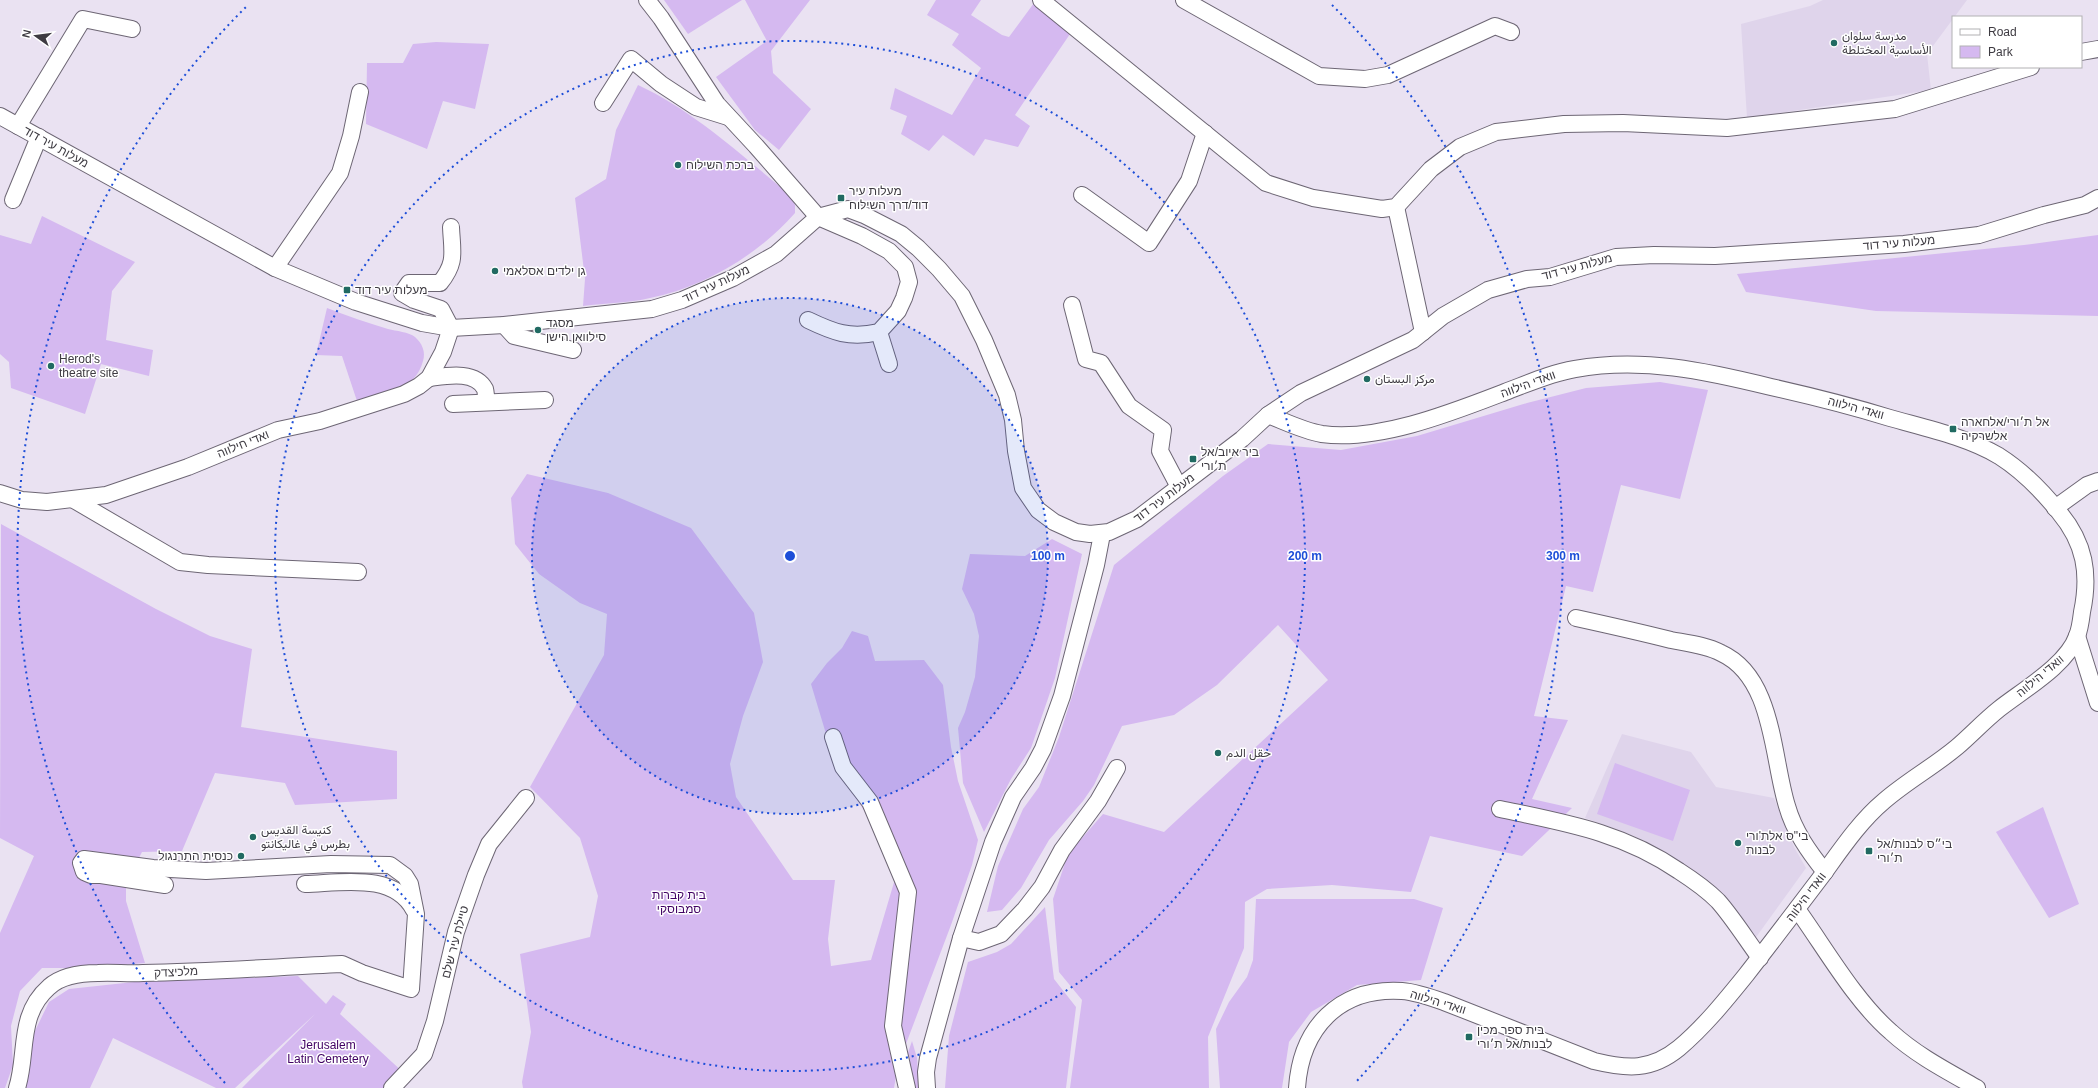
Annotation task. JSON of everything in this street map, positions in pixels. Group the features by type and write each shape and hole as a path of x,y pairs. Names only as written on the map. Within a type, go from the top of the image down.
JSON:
{"street":[{"path":"648,0 717,104 818,217 862,236 889,251 905,267 909,282 904,298 898,311 879,332 847,335 834,333 808,320"},
{"path":"1041,0 1266,183 1313,198 1382,209 1396,207 1431,169 1460,147 1496,132 1564,124 1623,123 1727,128 1895,109 2028,68"},
{"path":"1184,0 1319,76 1365,79 1388,75 1494,26 1511,32"},
{"path":"18,126 83,19 132,29"},
{"path":"2082,52 2098,49"},
{"path":"603,102 632,59 661,84 696,107 729,117"},
{"path":"275,268 340,173 351,136 360,92"},
{"name":"מעלות עיר דוד","path":"0,116 275,268 356,302 422,323 451,328 504,325 652,309 682,300 734,278 776,254 818,217"},
{"path":"1082,195 1149,242 1189,181 1205,133"},
{"path":"13,200 39,137"},
{"name":"מעלות עיר דוד","path":"1102,534 1118,529 1137,519 1242,439 1268,415 1300,393 1389,353 1413,340 1448,313 1488,290 1527,279 1550,277 1616,257 1654,255 1715,256 1904,244 1979,235 2044,215 2085,205 2098,198"},
{"path":"1396,207 1423,332"},
{"path":"818,217 848,209 864,214 901,234 940,269 962,296 969,309 1007,395 1013,420 1022,488 1029,500 1046,517 1065,528 1076,532 1102,534 1096,565 1054,721 1043,749 1033,768 1013,797 993,842 961,938 928,1058 926,1072 927,1088"},
{"path":"451,227 453,263 449,271 440,283 409,283 402,293 414,300 441,309 451,328"},
{"path":"1072,304 1086,359 1101,364 1129,406 1164,430 1160,451 1179,487"},
{"path":"504,325 514,336 573,350"},
{"name":"ואדי חילווה","path":"0,494 22,500 47,502 106,495 134,487 278,430 320,421 404,394 419,386 429,378 443,352 451,328"},
{"path":"879,332 889,364"},
{"name":"וואדי הילווה","path":"1268,415 1320,434 1343,436 1371,434 1409,425 1504,392 1543,376 1574,369 1608,364 1644,364 1682,368 1716,374 1849,405 1943,433 1998,456 2019,472 2062,515 2079,544 2086,570 2086,590 2077,636 2070,650 2052,668 1984,721 1959,746 1897,790 1878,806 1825,872 1760,958 1716,1012 1678,1049 1645,1067 1627,1068 1594,1061 1449,1003 1419,994 1402,991 1382,992 1365,994 1344,1002 1319,1023 1309,1038 1301,1056 1297,1088"},
{"path":"429,378 456,375 476,380 484,389 487,402"},
{"path":"453,404 545,400"},
{"path":"2055,508 2087,485 2098,481"},
{"path":"74,500 180,562 208,565 358,572"},
{"path":"1576,618 1700,646 1721,652 1739,664 1757,688 1768,720 1787,807 1798,834 1825,872"},
{"path":"2077,636 2098,702"},
{"path":"833,737 843,767 870,802 908,892 893,1026 907,1088"},
{"path":"961,938 979,942 1001,934 1025,909 1042,887 1062,850 1098,801 1117,768"},
{"name":"טיילת עיר שלם","path":"392,1088 424,1054 433,1028 456,932 476,875 489,844 526,798"},
{"path":"1500,809 1581,826 1621,839 1659,857 1693,881 1718,902 1760,958"},
{"path":"165,885 91,875 84,872 81,863 84,859 153,868 206,871 331,864 390,865 406,876 410,884 416,914"},
{"path":"305,884 371,882 401,893 408,898 416,914"},
{"path":"1797,909 1854,990 1890,1032 1917,1053 1977,1088"},
{"name":"מלכיצדק","path":"17,1088 20,1079 27,1023 38,1001 49,986 64,978 97,973 142,973 342,964 362,973 411,988 416,914"}],"shaded area":[{"path":"1823,0 1967,0 1955,16 1952,16 1952,20 1927,54 1931,90 1747,118 1741,24 1810,6"},
{"path":"1622,734 1691,752 1716,787 1774,798 1794,847 1806,868 1754,940 1677,861 1634,836 1585,818"}],"green space":[{"path":"664,0 742,0 688,34"},
{"path":"745,0 810,0 771,51 773,73 811,109 779,150 755,130 716,77 767,41"},
{"path":"936,0 981,0 971,15 1002,35 1009,37 1034,3 1070,34 1015,115 1030,126 1018,147 985,139 974,156 943,135 929,151 901,134 907,116 890,109 895,88 952,115 981,68 952,45 959,34 927,15"},
{"path":"436,42 489,44 475,109 443,101 427,149 366,124 367,63 403,63 413,44"},
{"path":"638,85 659,96 698,121 735,149 789,194 795,205 795,213 781,228 748,255 730,267 691,286 671,293 642,300 583,306 585,279 575,198 606,179 616,130"},
{"path":"42,216 135,262 112,291 106,340 153,350 149,376 101,364 85,414 11,388 9,362 0,354 0,235 31,244"},
{"path":"2098,235 2098,316 1876,311 1746,292 1737,274 2024,245"},
{"path":"327,308 365,322 406,333 415,337 420,342 424,354 419,371 413,379 397,390 357,401 342,356 316,355"},
{"path":"1660,382 1708,390 1680,499 1621,485 1593,592 1566,586 1534,716 1568,720 1532,799 1572,808 1522,856 1430,836 1411,892 1332,885 1267,889 1245,902 1244,948 1208,1037 1209,1088 1070,1088 1082,1000 1059,972 1053,899 1068,854 1103,814 1164,832 1328,680 1278,625 1217,685 1174,715 1122,726 1094,785 1083,801 1049,840 1021,888 1002,910 987,912 998,866 1023,809 1039,787 1059,737 1114,565 1223,476 1268,444 1341,450 1417,436 1527,403 1586,388"},
{"name":"בית קברות סמבוסקי","path":"527,474 608,493 691,528 754,613 763,662 743,716 730,764 736,797 793,880 835,880 828,939 831,966 871,960 895,879 874,826 836,767 811,684 827,663 842,648 852,631 868,636 875,661 924,660 943,685 951,747 958,781 978,840 972,865 951,925 898,1065 894,1088 523,1088 522,1082 531,1032 520,954 590,937 598,896 580,838 530,787 604,655 607,614 580,603 539,574 515,544 511,498"},
{"path":"1,524 156,609 210,636 252,649 241,727 397,751 397,799 295,805 285,783 215,773 182,851 142,852 126,883 126,901 145,963 87,968 42,968 20,991 11,1026 13,1065 5,1088 0,1088 0,933 34,856 0,838"},
{"path":"1052,539 1082,554 1055,678 1031,748 1011,779 984,832 963,783 958,728 965,712 975,677 979,636 974,614 962,589 970,554 1025,556"},
{"path":"1615,763 1690,790 1673,841 1597,814"},
{"path":"2043,807 2079,904 2049,918 1996,832"},
{"path":"1256,899 1414,899 1443,908 1421,980 1357,985 1311,1012 1289,1042 1282,1088 1220,1088 1216,1029 1229,1002 1247,977 1253,960"},
{"path":"1045,907 1054,979 1076,1007 1066,1088 945,1088 949,1036 968,962 997,952 1011,944"},
{"name":"Jerusalem Latin Cemetery","path":"298,976 326,1004 333,995 346,1004 340,1014 406,1075 392,1088 242,1088 315,1014 235,1088 216,1088 113,1038 90,1088 26,1088 32,1037 49,1002 69,989 134,982"},
{"path":"912,1041 917,1058 919,1088 898,1088 898,1082"}],"place":[{"name":"مدرسة سلوان الأساسية المختلطة","path":"1834,43"},
{"name":"ברכת השילוח","path":"678,165"},
{"name":"מעלות עיר דוד/דרך השילוח","path":"841,198"},
{"name":"גן ילדים אסלאמי","path":"495,271"},
{"name":"מעלות עיר דוד","path":"347,290"},
{"name":"מסגד סילוואן הישן","path":"538,330"},
{"name":"Herod's theatre site","path":"51,366"},
{"name":"مركز البستان","path":"1367,379"},
{"name":"אל ת׳ורי/אלחארה אלשרקיה","path":"1953,429"},
{"name":"ביר איוב/אל ת׳ורי","path":"1193,459"},
{"name":"حقل الدم","path":"1218,753"},
{"name":"كنيسة القديس بطرس في غاليكانتو","path":"253,837"},
{"name":"בי\"ס אלת'ורי לבנות","path":"1738,843"},
{"name":"בי״ס לבנות/אל ת׳ורי","path":"1869,851"},
{"name":"כנסית התרנגול","path":"241,856"},
{"name":"בית ספר מכין לבנות/אל ת׳ורי","path":"1469,1037"}]}
